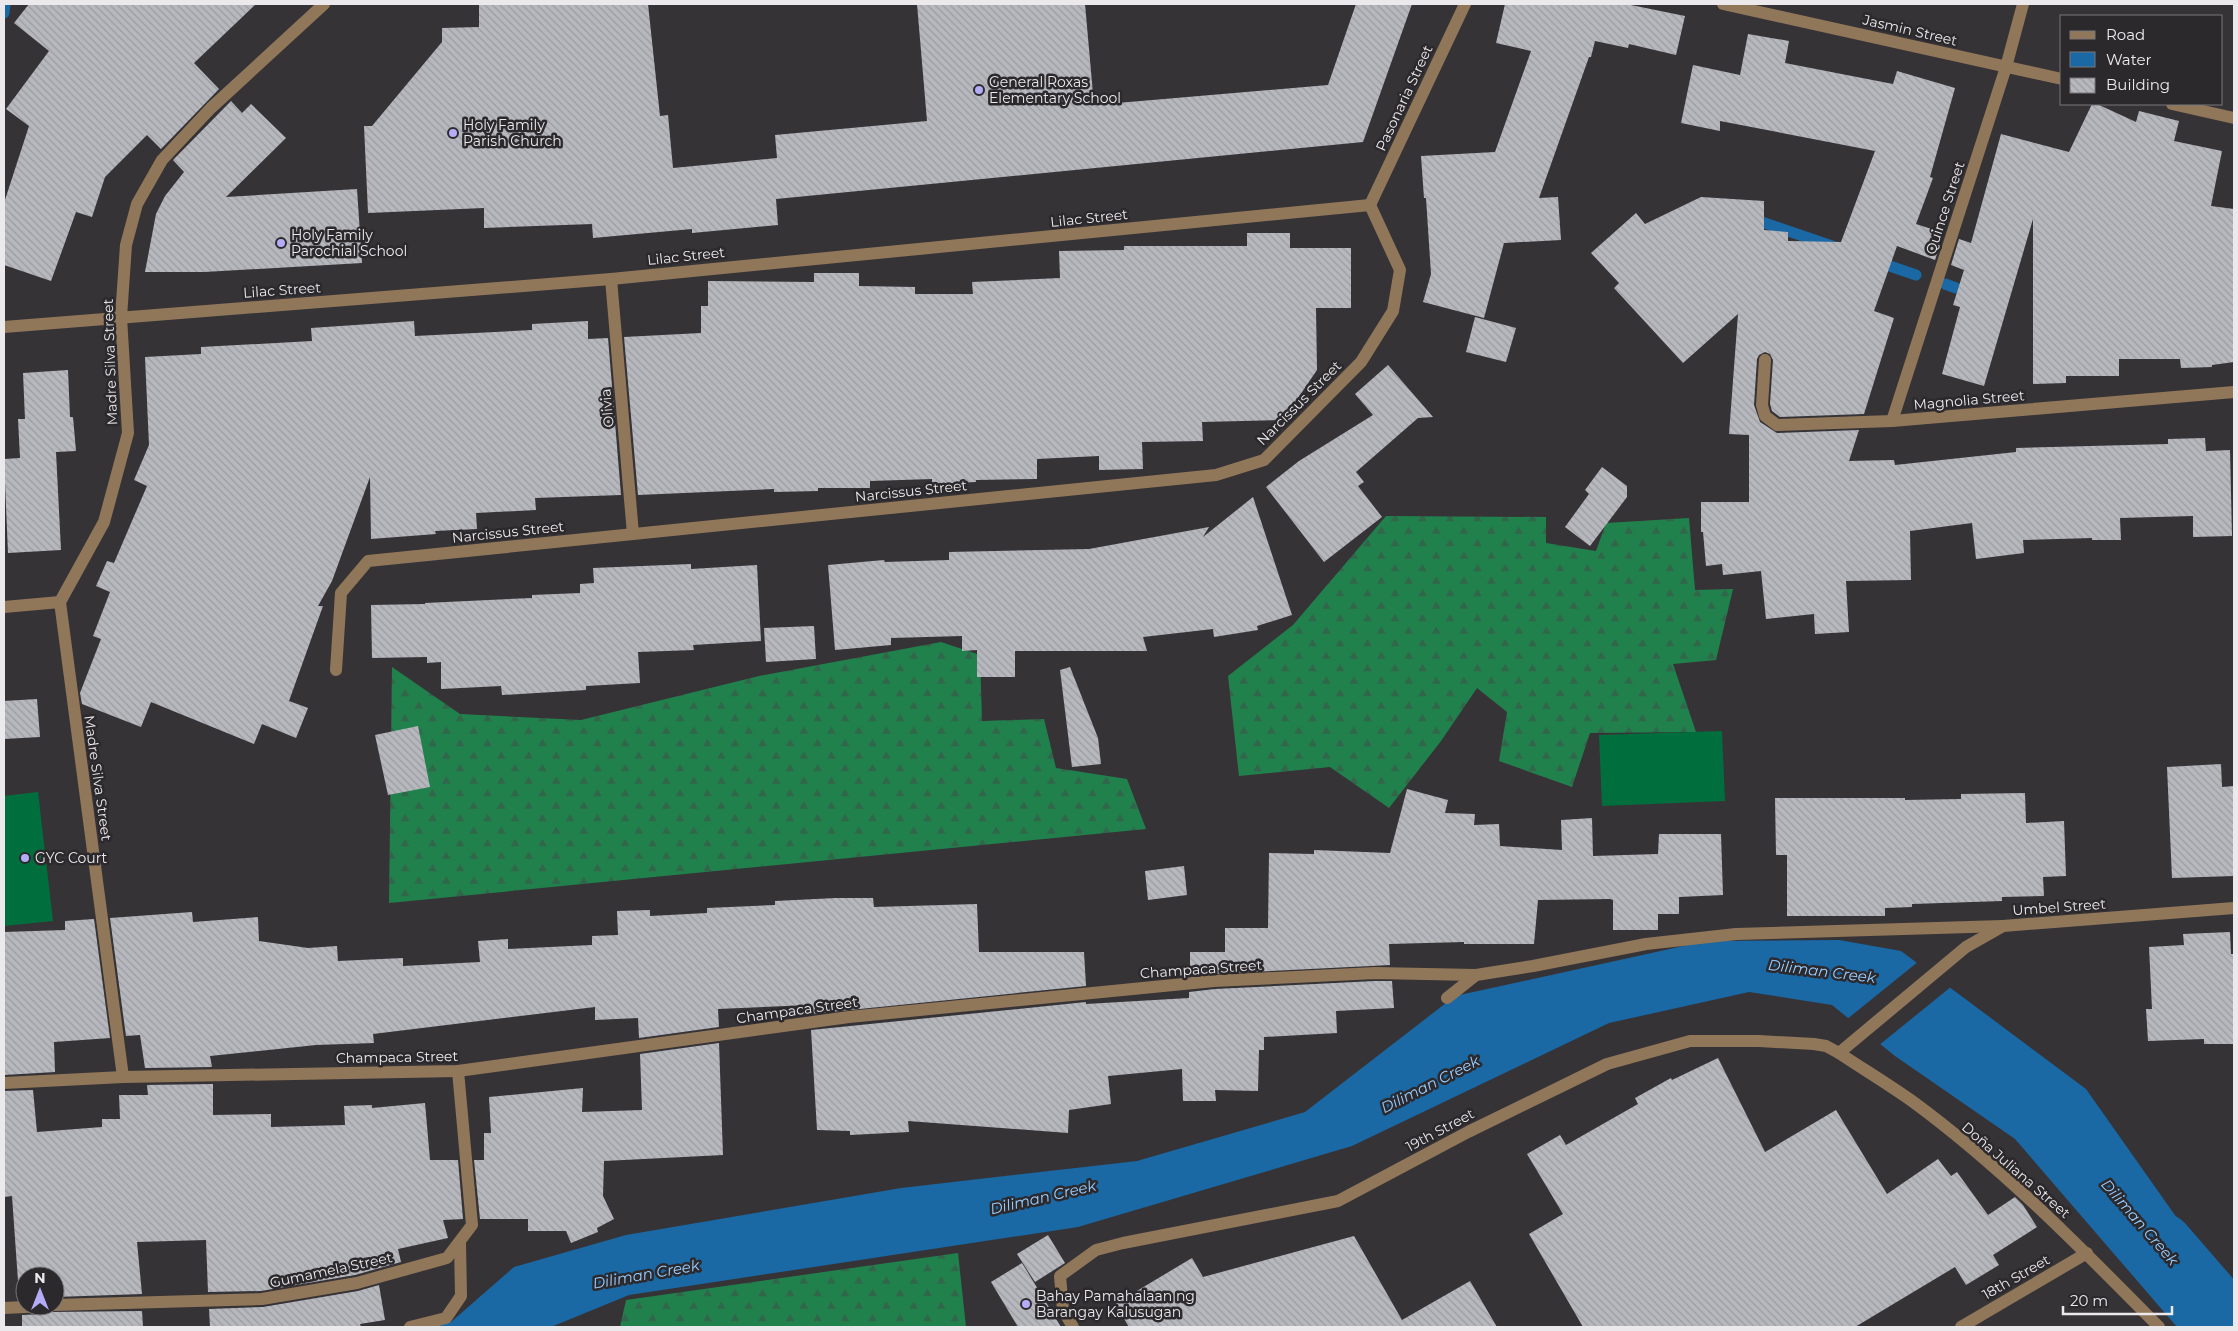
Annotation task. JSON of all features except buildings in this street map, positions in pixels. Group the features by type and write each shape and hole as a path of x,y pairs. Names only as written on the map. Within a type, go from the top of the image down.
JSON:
{"street":[{"name":"Madre Silva Street","path":"123,1077 60,602 104,522 128,433 121,317 126,244 137,204 162,160 211,108 324,4"},
{"name":"Pasonaria Street","path":"1370,206 1465,4"},
{"name":"Jasmin Street","path":"1723,4 2060,79"},
{"name":"Quince Street","path":"1892,421 2006,67 2023,4"},
{"path":"2176,105 2234,118"},
{"name":"Lilac Street","path":"4,328 121,317 611,279 1370,206"},
{"name":"Narcissus Street","path":"336,670 342,593 368,561 1216,475 1264,460 1361,362 1393,311 1400,270 1370,206"},
{"name":"Olivia","path":"611,279 633,534"},
{"name":"Magnolia Street","path":"1766,360 1762,405 1766,416 1777,425 1892,421 2234,392"},
{"path":"4,607 60,602"},
{"name":"Umbel Street","path":"1839,1053 1966,947 2003,926 2234,908"},
{"name":"Champaca Street","path":"123,1077 458,1071 849,1017 1195,983 1375,973 1476,975 1646,944 1736,934 2003,926"},
{"path":"1447,998 1476,975"},
{"name":"19th Street","path":"1073,1327 1063,1310 1060,1276 1096,1250 1123,1243 1338,1201 1468,1132 1607,1064 1690,1041 1759,1041 1814,1044 1826,1046 1839,1053"},
{"name":"Doña Juliana Street","path":"1839,1053 1912,1101 1993,1167 2087,1253 2160,1327"},
{"name":"Gumamela Street","path":"65,1306 262,1299 357,1283 447,1258 472,1225 458,1071"},
{"path":"4,1083 123,1077"},
{"path":"410,1327 446,1318 461,1296 460,1243"},
{"name":"18th Street","path":"1961,1327 2087,1253"}],"green space":[{"path":"1386,516 1546,517 1546,543 1596,551 1606,523 1689,518 1695,590 1733,589 1716,660 1673,664 1696,732 1590,733 1572,787 1499,761 1507,712 1477,688 1441,741 1389,808 1330,767 1239,776 1228,676 1293,625"},
{"path":"941,642 980,655 982,721 1044,719 1056,768 1127,779 1146,829 389,903 392,667 460,714 581,720 759,676"},
{"path":"1722,731 1725,801 1602,806 1599,735"},
{"name":"GYC Court","path":"38,792 53,921 4,926 4,796"},
{"path":"958,1253 966,1327 620,1327 626,1300"}],"water":[{"path":"1839,940 1901,951 2086,1089 2234,1299 2234,1305 2200,1327 2177,1327 2015,1139 1895,1056 1832,1005 1749,992 1609,1023 1352,1146 1078,1227 629,1295 551,1327 432,1327 451,1322 514,1267 626,1235 901,1188 1137,1161 1305,1112 1455,996 1706,941"}],"pier":[{"path":"1919,961 1952,986 1878,1046 1846,1020"}],"waterway":[{"path":"4,13 5,4"},
{"path":"1756,220 1832,246"},
{"path":"1875,261 1916,275"},
{"path":"1945,284 1956,288"},
{"name":"Diliman Creek","path":"2161,1245 2232,1327"}],"place":[{"name":"General Roxas Elementary School","path":"979,90"},
{"name":"Holy Family Parish Church","path":"453,133"},
{"name":"Holy Family Parochial School","path":"281,243"},
{"name":"GYC Court","path":"25,858"},
{"name":"Bahay Pamahalaan ng Barangay Kalusugan","path":"1026,1304"}]}
